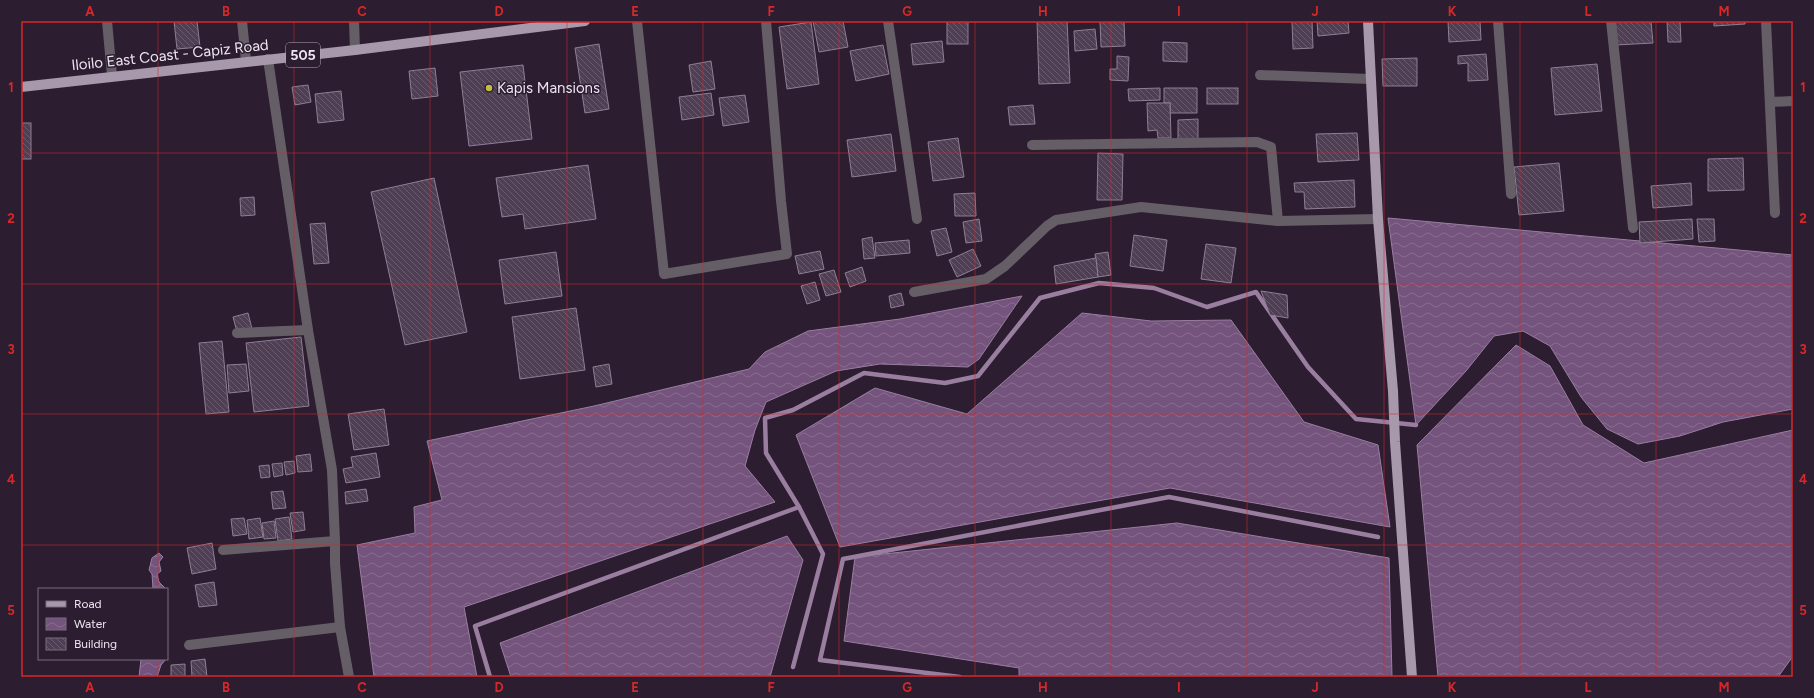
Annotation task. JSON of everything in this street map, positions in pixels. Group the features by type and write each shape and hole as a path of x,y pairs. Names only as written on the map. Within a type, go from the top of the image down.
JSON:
{"main road":[{"name":"Iloilo East Coast - Capiz Road","path":"21,87 355,50 584,21"},
{"path":"1368,21 1378,219 1393,391 1395,442 1412,677"}],"street":[{"path":"106,21 112,76"},
{"path":"242,21 246,62"},
{"path":"354,21 355,50"},
{"path":"637,21 664,274 787,254 781,201 766,21"},
{"path":"888,21 917,219"},
{"path":"1498,21 1511,194"},
{"path":"1611,21 1633,228"},
{"path":"1766,21 1775,213"},
{"path":"268,59 308,330 332,470 336,541 334,563 340,627 349,677"},
{"path":"1260,75 1370,79"},
{"path":"1770,102 1793,100"},
{"path":"1032,145 1257,142 1271,147 1278,221"},
{"path":"914,292 986,278 1005,266 1047,226 1056,220 1141,207 1278,221 1378,219"},
{"path":"237,333 308,330"},
{"path":"223,550 336,541"},
{"path":"189,645 340,627"}],"water":[{"path":"1388,218 1793,255 1793,409 1723,422 1680,436 1638,444 1607,429 1581,397 1550,346 1523,331 1494,336 1466,371 1416,425"},
{"path":"1022,296 979,359 968,367 880,364 836,371 766,402 755,430 745,466 775,502 464,607 477,677 374,677 357,545 415,533 414,507 442,500 427,441 594,406 749,369 765,352 808,331 900,319"},
{"path":"1082,313 1151,321 1231,320 1304,422 1378,445 1390,527 1170,488 840,547 796,435 875,388 967,414"},
{"path":"1516,345 1550,366 1583,425 1644,463 1793,430 1793,656 1778,677 1438,677 1417,445"},
{"path":"1177,523 1389,558 1392,677 1019,677 1019,668 844,641 855,557"},
{"path":"787,536 803,560 770,677 511,677 500,643"},
{"path":"159,553 163,557 159,562 161,571 157,574 159,582 165,588 153,588 152,574 149,570 152,558"},
{"path":"141,660 165,660 161,665 157,677 139,677"}],"building":[{"path":"174,21 197,21 200,47 177,49"},
{"path":"813,21 843,21 848,47 819,52"},
{"path":"947,21 968,21 968,44 947,44"},
{"path":"1037,21 1067,21 1070,83 1039,84"},
{"path":"1100,21 1124,21 1125,46 1101,47"},
{"path":"1292,21 1312,21 1313,48 1293,49"},
{"path":"1317,21 1348,21 1349,33 1318,36"},
{"path":"1448,21 1480,21 1481,40 1449,42"},
{"path":"1614,21 1651,21 1653,43 1616,45"},
{"path":"1667,21 1680,21 1681,42 1668,42"},
{"path":"1714,21 1745,21 1745,24 1714,26"},
{"path":"811,22 819,84 787,89 779,27"},
{"path":"1095,29 1097,49 1075,51 1074,31"},
{"path":"942,41 944,62 913,65 911,44"},
{"path":"1163,42 1187,43 1187,62 1163,61"},
{"path":"599,44 609,109 585,113 575,48"},
{"path":"883,45 889,74 856,81 850,51"},
{"path":"1486,54 1488,80 1468,81 1468,63 1458,64 1458,56"},
{"path":"1117,56 1129,57 1128,81 1110,80 1110,69 1117,69"},
{"path":"1417,58 1417,86 1383,86 1382,59"},
{"path":"711,61 715,89 693,92 689,65"},
{"path":"1597,64 1602,111 1555,115 1551,68"},
{"path":"523,65 532,139 469,146 460,72"},
{"path":"435,68 438,96 412,99 409,71"},
{"path":"308,85 311,102 295,105 292,87"},
{"path":"1160,88 1160,100 1129,101 1128,89"},
{"path":"1164,88 1197,88 1197,113 1170,113 1170,103 1164,103"},
{"path":"1207,88 1238,88 1238,104 1207,104"},
{"path":"341,91 344,120 318,123 315,94"},
{"path":"711,93 714,115 682,120 679,97"},
{"path":"745,95 749,122 723,126 719,98"},
{"path":"1147,103 1170,103 1171,138 1158,138 1157,130 1148,131"},
{"path":"1033,105 1035,124 1010,125 1008,107"},
{"path":"1198,119 1198,139 1178,139 1178,120"},
{"path":"21,123 31,123 31,159 21,159"},
{"path":"1357,133 1359,160 1318,162 1316,134"},
{"path":"891,134 896,171 852,177 847,140"},
{"path":"958,138 964,177 933,181 928,142"},
{"path":"1098,153 1123,154 1122,200 1097,200"},
{"path":"1743,158 1744,190 1708,191 1708,159"},
{"path":"1559,163 1564,211 1519,215 1514,167"},
{"path":"588,165 596,219 525,229 523,214 502,217 496,178"},
{"path":"434,178 467,332 405,345 371,192"},
{"path":"1354,180 1355,207 1305,209 1304,192 1295,192 1294,183"},
{"path":"1691,183 1692,205 1653,208 1651,186"},
{"path":"975,193 976,216 955,216 954,194"},
{"path":"254,197 255,215 241,216 240,198"},
{"path":"979,219 982,241 966,243 963,222"},
{"path":"1692,219 1693,239 1640,243 1639,222"},
{"path":"1697,219 1714,219 1715,241 1699,242"},
{"path":"325,223 329,263 314,264 310,224"},
{"path":"946,228 952,252 937,256 931,231"},
{"path":"1134,235 1167,240 1163,271 1130,266"},
{"path":"872,237 875,258 864,259 862,239"},
{"path":"909,240 910,253 876,256 875,243"},
{"path":"1206,244 1236,248 1231,283 1201,279"},
{"path":"973,249 981,266 957,277 949,260"},
{"path":"820,251 824,269 799,274 795,256"},
{"path":"556,252 562,296 505,304 499,260"},
{"path":"1108,252 1111,275 1098,277 1095,254"},
{"path":"1096,258 1098,277 1056,284 1054,266"},
{"path":"862,267 866,281 850,287 845,273"},
{"path":"834,270 841,292 826,296 819,274"},
{"path":"815,282 820,300 807,304 801,286"},
{"path":"1261,291 1287,295 1288,318 1270,315"},
{"path":"901,293 904,305 891,308 889,296"},
{"path":"576,308 585,370 520,379 512,317"},
{"path":"248,313 252,329 237,332 233,317"},
{"path":"301,337 309,406 254,412 246,343"},
{"path":"222,341 229,412 206,414 199,343"},
{"path":"246,364 249,391 229,393 227,365"},
{"path":"609,364 612,384 596,387 593,367"},
{"path":"384,409 389,445 354,450 348,414"},
{"path":"376,453 380,477 346,483 343,469 353,467 351,457"},
{"path":"310,454 312,471 298,472 296,456"},
{"path":"294,461 295,473 286,475 284,462"},
{"path":"282,463 283,475 274,477 272,464"},
{"path":"269,465 270,477 261,478 259,466"},
{"path":"366,489 368,501 346,504 345,492"},
{"path":"283,491 286,508 273,509 271,492"},
{"path":"303,512 305,530 293,532 290,513"},
{"path":"289,517 292,539 278,541 275,519"},
{"path":"244,518 247,534 233,536 231,519"},
{"path":"260,518 263,537 249,539 247,520"},
{"path":"274,521 276,538 264,539 262,523"},
{"path":"212,543 216,569 192,574 187,548"},
{"path":"214,582 217,605 199,607 195,585"},
{"path":"205,659 207,677 192,677 191,661"},
{"path":"185,664 185,677 171,677 171,665"}],"waterway":[{"path":"490,677 475,626 799,507 766,453 765,418 793,410 864,373 945,383 978,376 1040,298 1099,283 1154,288 1207,307 1256,292 1308,367 1356,419 1416,425"},
{"path":"960,677 820,660 843,559 1169,497 1378,537"},
{"path":"793,667 823,554 799,507"}],"place":[{"name":"Kapis Mansions","path":"489,88"}]}
